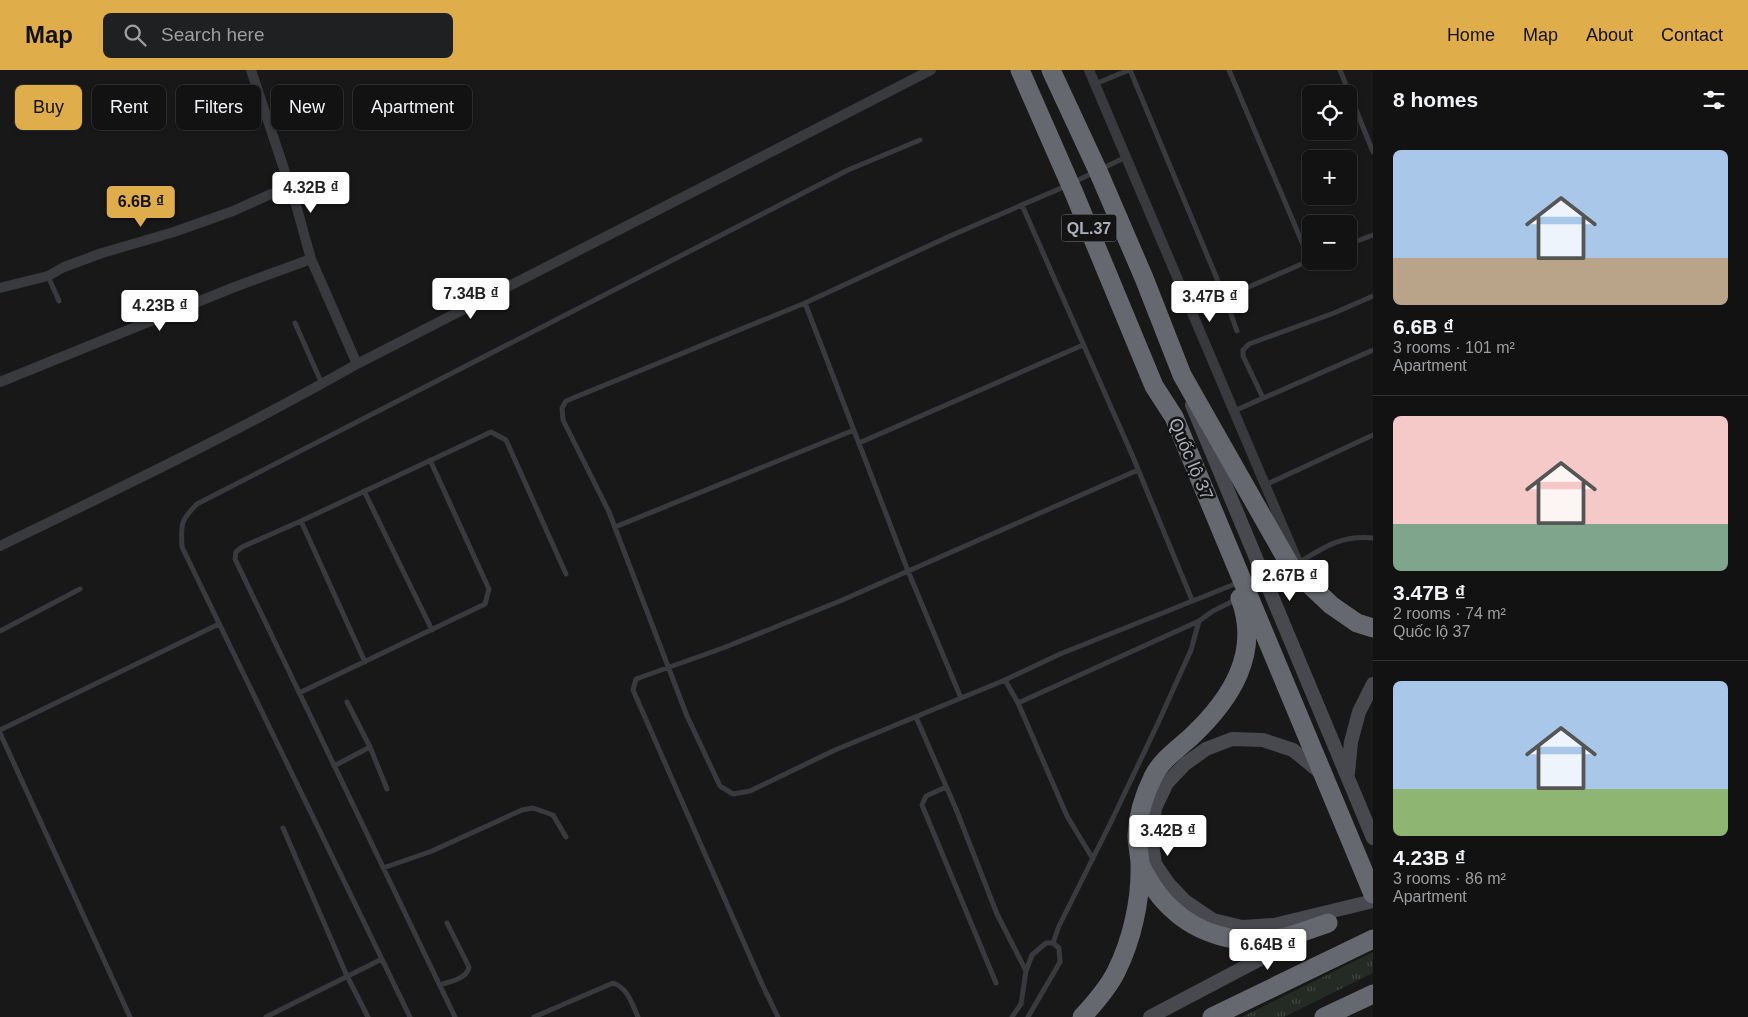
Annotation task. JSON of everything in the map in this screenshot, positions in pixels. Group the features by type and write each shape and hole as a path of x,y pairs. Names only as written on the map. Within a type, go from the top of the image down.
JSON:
{"highway":[{"name":"Quốc lộ 37","path":"1020,70 1070,184 1154,386 1174,417 1373,894"},
{"name":"Quốc lộ 37","path":"1052,70 1144,278 1182,375 1291,567 1330,605 1357,623 1373,628"},
{"path":"1082,1017 1094,1004 1116,972 1136,912 1140,865 1137,835 1141,804 1154,775 1173,752 1193,735 1230,693 1242,666 1247,638 1245,610 1154,386"},
{"path":"1140,865 1154,888 1172,910 1203,931 1240,940 1276,939 1328,924"},
{"path":"1212,1017 1373,939"},
{"path":"1324,1017 1373,994"}],"main road":[{"path":"1182,375 1194,414 1373,838"},
{"path":"1348,776 1351,742 1359,712 1373,684"},
{"path":"1324,776 1293,750 1263,740 1232,739 1206,749 1185,764 1167,782 1154,808 1151,837 1154,864 1185,901 1213,920 1242,927 1274,925 1373,901"},
{"path":"1150,1017 1373,901"}],"street":[{"path":"252,70 311,259 357,364"},
{"path":"0,546 152,473 282,407 357,364 931,70"},
{"path":"1089,70 1298,563 1310,585"},
{"path":"0,288 48,276 64,267 102,253 174,232 233,211 289,186"},
{"path":"0,382 232,288 311,259"}],"lane":[{"path":"1094,84 1129,70 1225,298 1237,331"},
{"path":"1229,70 1302,240"},
{"path":"1340,70 1373,152"},
{"path":"410,1017 182,547 181,526 186,515 197,504 848,170 920,140"},
{"path":"1126,157 805,303 566,401 562,408 562,420 609,512 687,716 720,786 733,794 750,791 835,750 1192,600 1237,591"},
{"path":"1022,205 1138,470 1192,600"},
{"path":"1357,241 1373,235"},
{"path":"1191,312 1302,265"},
{"path":"48,276 59,301"},
{"path":"1263,398 1243,356 1243,350 1249,344 1373,296"},
{"path":"805,303 908,571 961,698"},
{"path":"295,323 322,384"},
{"path":"859,443 1083,344"},
{"path":"1233,411 1373,350"},
{"path":"615,527 854,430"},
{"path":"456,1017 235,559 236,552 242,547 491,432 506,440 566,574"},
{"path":"1265,486 1373,435"},
{"path":"299,693 485,604 489,589 430,460"},
{"path":"778,1017 632,690 636,679 732,644 908,571 1138,470"},
{"path":"364,491 432,630"},
{"path":"301,521 365,662"},
{"path":"1298,563 1336,541 1347,538 1373,538"},
{"path":"0,631 80,590"},
{"path":"1018,702 1199,621 1237,591"},
{"path":"1053,943 1059,926 1093,859 1192,650 1199,621"},
{"path":"130,1017 0,732 219,624"},
{"path":"1005,680 1018,702 1067,816 1093,859"},
{"path":"347,702 370,747 387,789"},
{"path":"916,717 997,914 1026,971"},
{"path":"334,766 370,747"},
{"path":"946,787 926,796 922,804 996,983"},
{"path":"384,868 432,852 522,810 533,808 553,815 566,837"},
{"path":"283,828 347,976 368,1017"},
{"path":"440,986 464,977 469,967 448,923"},
{"path":"1012,1017 1021,1004 1026,971 1032,955 1046,943 1053,943 1059,948 1060,962 1028,1017"},
{"path":"266,1017 382,959"},
{"path":"534,1017 613,983 625,990 638,1017"}],"green space":[{"path":"1373,952 1373,973 1284,1017 1242,1017"}]}
